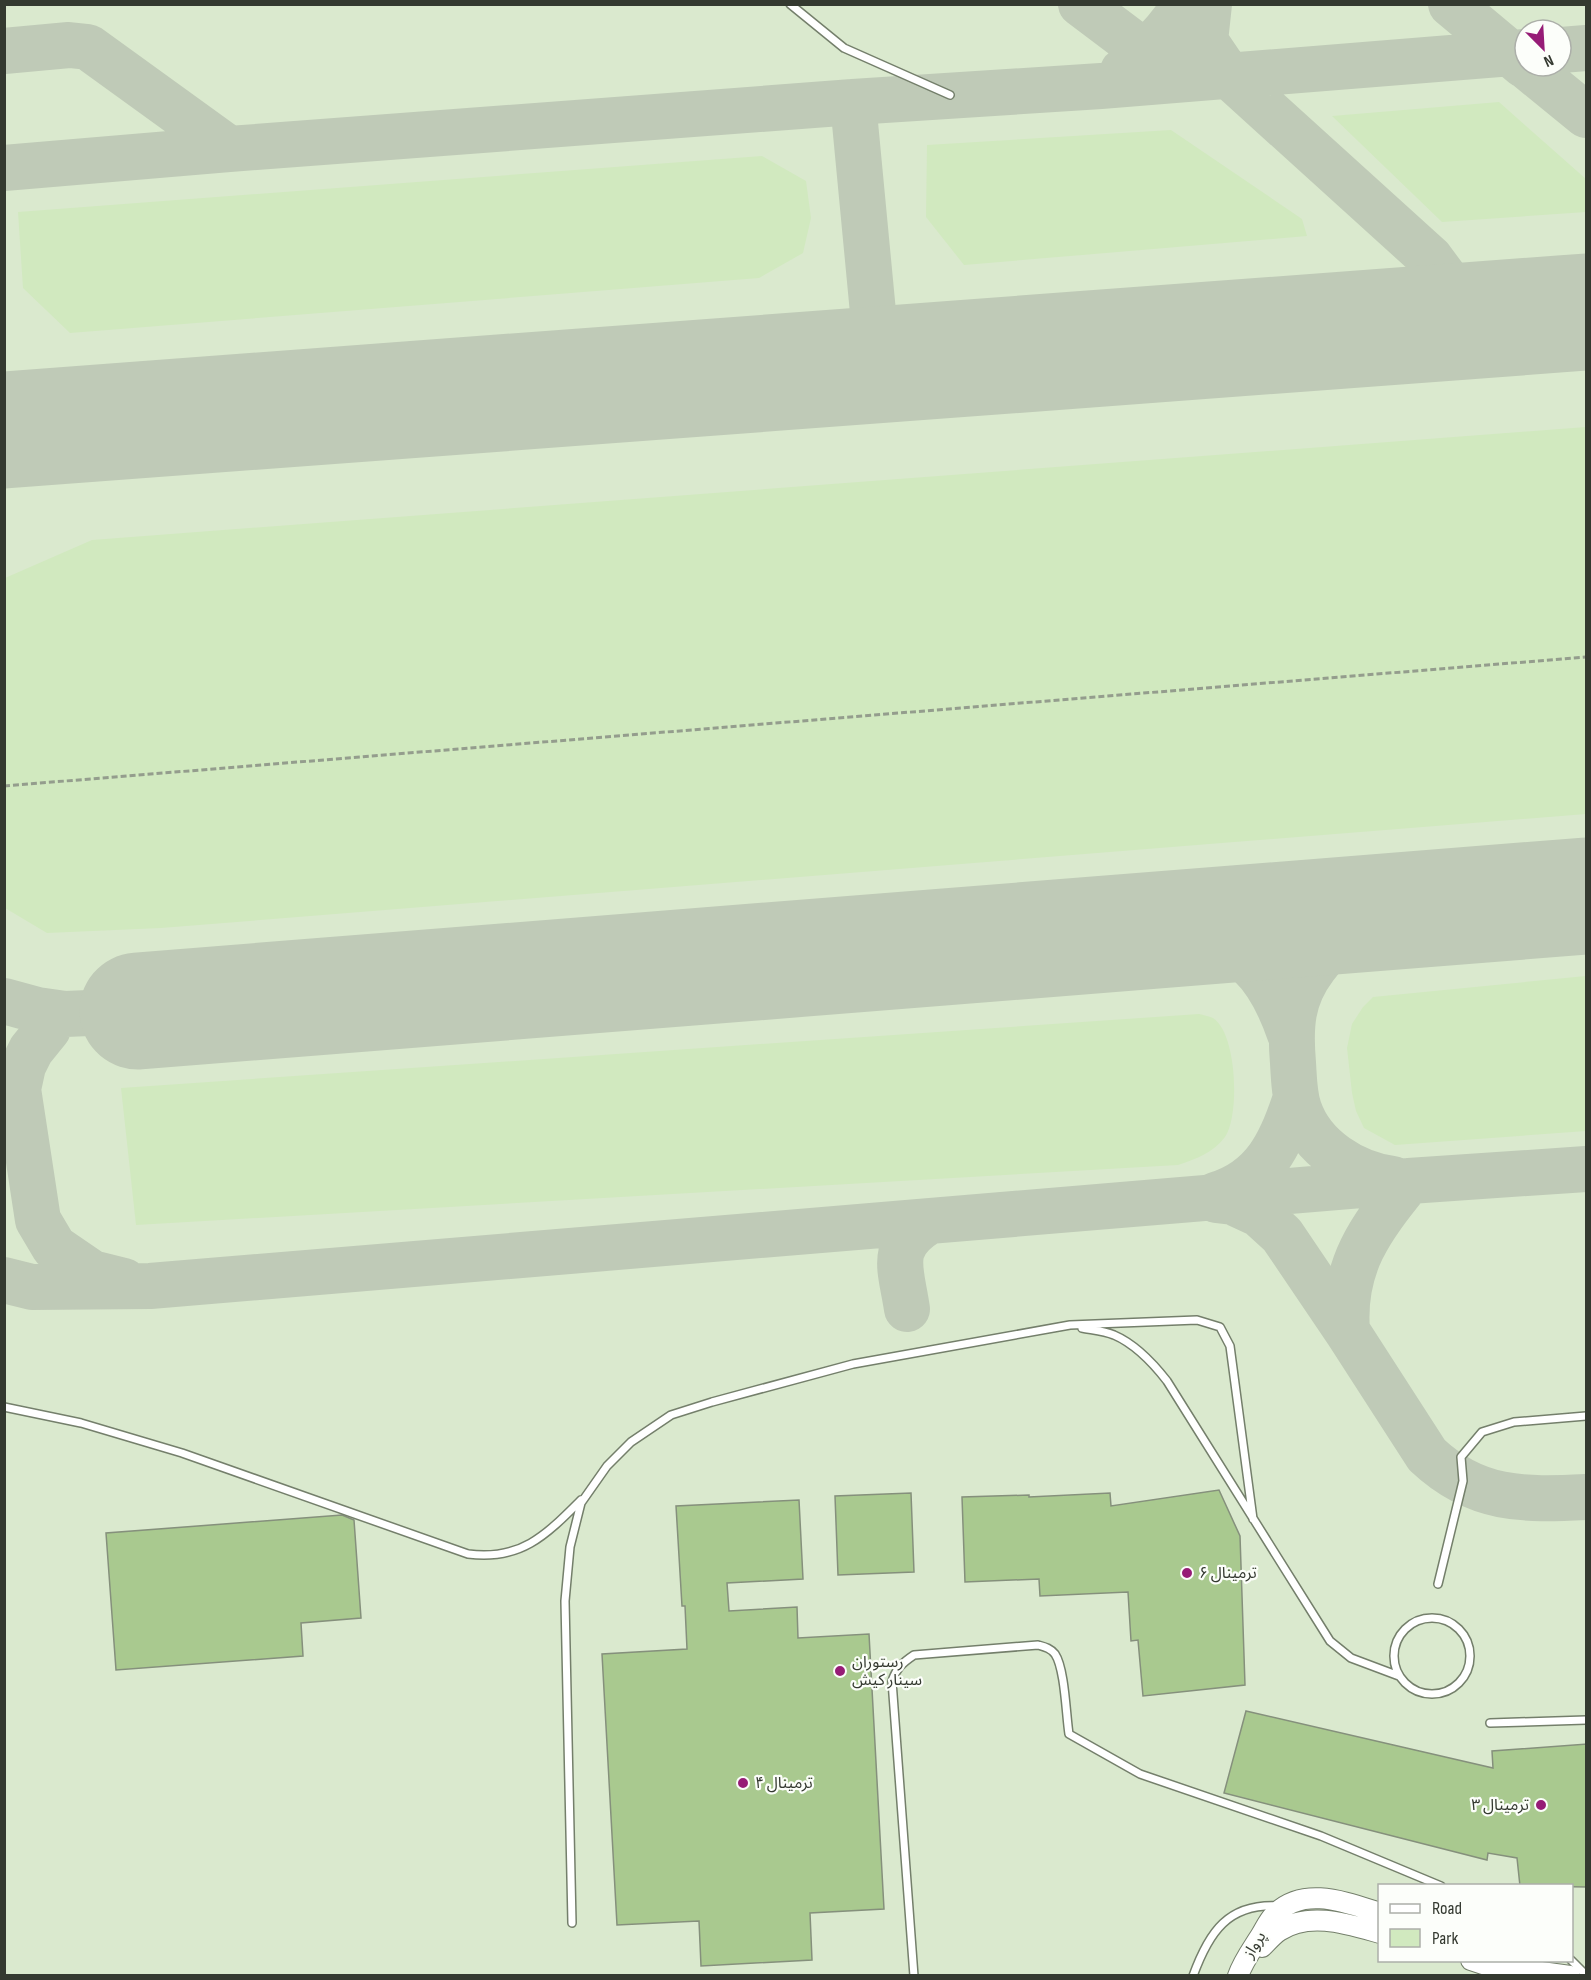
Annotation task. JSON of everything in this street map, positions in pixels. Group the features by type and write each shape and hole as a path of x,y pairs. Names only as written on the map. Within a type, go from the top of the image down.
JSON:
{"main road":[{"path":"1284,1906 1314,1897 1339,1900 1378,1912"},
{"name":"پرواز","path":"1239,1972 1272,1917 1284,1906"},
{"name":"پرواز","path":"1239,1972 1279,1931 1291,1925 1328,1920 1378,1932"},
{"path":"1477,1962 1570,1976"},
{"path":"1540,1962 1582,1976"}],"lane":[{"path":"790,4 844,48 950,95"},
{"path":"572,1923 565,1601 570,1547 581,1503 607,1466 631,1442 671,1415 853,1364 1070,1326 1197,1320 1220,1327 1230,1346 1253,1519"},
{"path":"1070,1326 1113,1335 1136,1349 1157,1368 1330,1641 1351,1658 1399,1676 1407,1685 1424,1693 1442,1693 1454,1688 1463,1680 1470,1662 1469,1644 1463,1633 1453,1624 1442,1619 1429,1618 1416,1621 1398,1639 1394,1651 1394,1664 1399,1676"},
{"path":"4,1407 81,1423 182,1453 468,1554 489,1557 511,1552 535,1541 586,1495"},
{"path":"1438,1584 1463,1481 1461,1457 1482,1432 1514,1422 1587,1416"},
{"path":"914,1976 892,1682 896,1670 914,1655 1038,1645 1047,1647 1054,1653 1060,1665 1069,1734 1140,1774 1321,1836 1436,1884"},
{"path":"1490,1723 1587,1720"},
{"path":"1192,1976 1201,1953 1216,1930 1231,1917 1247,1908 1262,1905 1284,1906"},
{"path":"1573,1962 1587,1974"}],"path":[{"path":"4,786 1587,657"}],"shaded area":[{"path":"5,5 1586,5 1586,1975 5,1976"}],"green space":[{"path":"1499,102 1586,179 1586,212 1442,222 1332,116"},
{"path":"1171,130 1302,219 1307,236 964,265 926,217 927,145"},
{"path":"762,156 806,181 811,218 803,253 759,278 70,333 23,288 18,212"},
{"path":"1586,427 1586,814 161,928 47,933 5,908 5,578 92,540"},
{"path":"1586,976 1586,1131 1395,1145 1364,1128 1356,1111 1352,1093 1347,1048 1352,1024 1373,997"},
{"path":"1199,1014 1213,1018 1221,1027 1227,1040 1234,1075 1233,1111 1230,1126 1220,1143 1204,1155 1178,1165 136,1225 121,1088"}],"building":[{"path":"1219,1490 1240,1536 1245,1685 1143,1696 1138,1640 1131,1641 1128,1592 1040,1596 1039,1579 965,1582 962,1497 1029,1495 1029,1497 1110,1493 1111,1506"},
{"path":"911,1493 914,1572 838,1575 835,1496"},
{"name":"ترمینال ۴","path":"799,1500 803,1579 727,1583 729,1611 797,1607 798,1638 869,1634 884,1909 810,1913 812,1960 701,1966 699,1921 617,1925 602,1654 687,1649 676,1506"},
{"path":"342,1515 354,1520 361,1618 301,1623 303,1656 116,1670 106,1533"},
{"path":"1246,1711 1493,1768 1492,1751 1587,1744 1587,1887 1573,1887 1573,1884 1520,1884 1517,1858 1488,1853 1487,1860 1224,1793"}],"taxiway":[{"path":"1081,4 1146,53 1202,73"},
{"path":"1123,71 1158,40 1186,4"},
{"path":"1209,4 1205,41 1228,75 1430,258 1476,320"},
{"path":"1451,4 1513,56"},
{"path":"4,51 69,45 88,47 229,149"},
{"path":"1573,49 1586,48"},
{"path":"4,168 229,149 853,102 1101,86 1513,53"},
{"path":"1541,78 1586,115"},
{"path":"853,102 878,365"},
{"path":"1386,913 1356,930 1329,950 1306,979 1296,1002 1292,1025 1292,1050 1297,1104 1305,1123 1314,1136 1336,1157 1350,1165 1393,1179"},
{"path":"1179,931 1220,944 1251,965 1273,994 1290,1034"},
{"path":"4,1001 37,1010 65,1014 138,1011"},
{"path":"48,1029 31,1050 23,1066 18,1089 38,1220 54,1247 92,1273 124,1281"},
{"path":"1215,1195 1232,1189 1246,1180 1269,1158 1291,1114 1296,1097"},
{"path":"4,1280 32,1287 150,1286 1409,1181 1586,1169"},
{"path":"1347,1331 1349,1287 1354,1268 1371,1232 1409,1181"},
{"path":"1216,1200 1233,1202 1259,1214 1282,1235 1427,1455 1445,1470 1482,1489 1501,1494 1541,1498 1586,1497"},
{"path":"907,1309 900,1270 902,1250 915,1231 928,1222"}],"runway":[{"path":"4,430 1586,312"},
{"path":"138,1011 1586,896"}],"place":[{"name":"ترمینال ۶","path":"1187,1573"},
{"name":"رستوران سینار کیش","path":"840,1671"},
{"name":"ترمینال ۴","path":"743,1783"},
{"name":"ترمینال ۳","path":"1541,1805"}]}
